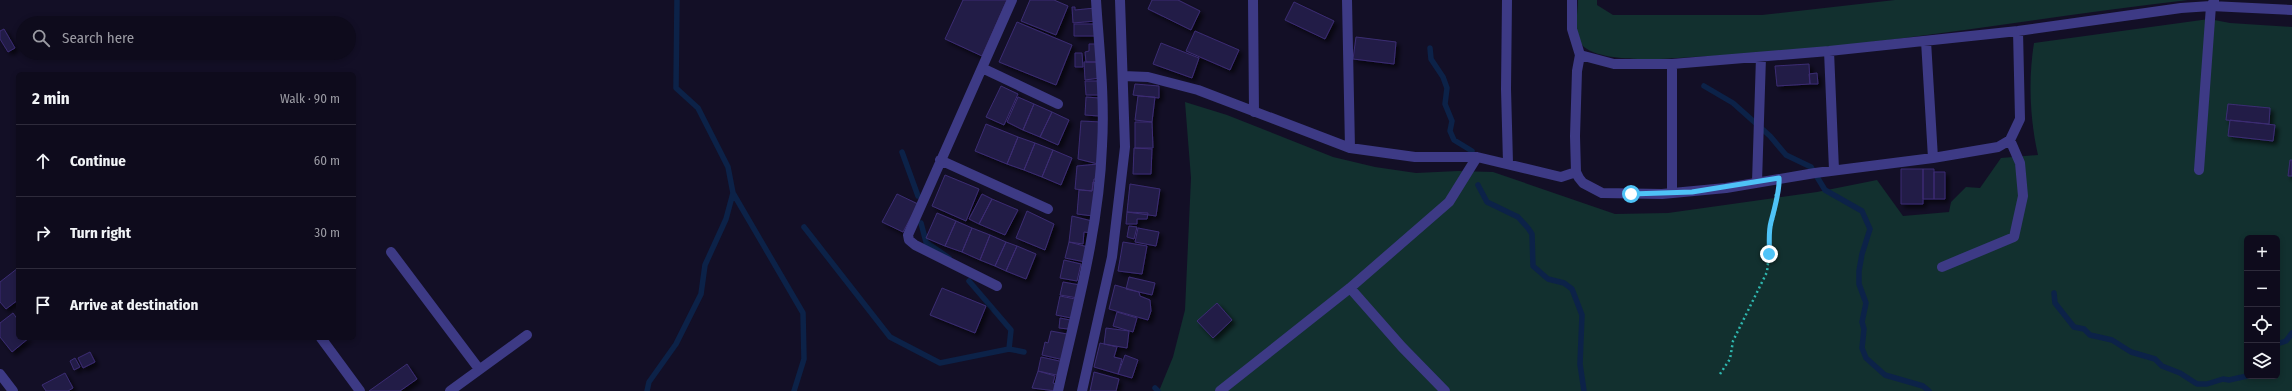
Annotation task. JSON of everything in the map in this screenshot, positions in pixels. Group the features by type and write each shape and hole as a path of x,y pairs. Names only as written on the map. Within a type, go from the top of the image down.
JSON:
{"street":[{"path":"997,286 909,240 911,226 1012,0"},
{"path":"1058,391 1090,253 1102,146 1095,0"},
{"path":"1082,391 1112,257 1125,147 1124,76 1120,0"},
{"path":"1253,0 1254,112"},
{"path":"1347,0 1350,148"},
{"path":"1507,0 1506,89 1508,163"},
{"path":"1572,0 1572,29 1580,55 1577,76 1576,172 1580,181 1602,193 1672,193 1834,170 1933,158 1998,147 2010,140 2020,119 2018,31"},
{"path":"1580,55 1614,64 1672,64 1829,51 2018,31 2213,3 2292,10"},
{"path":"2199,170 2213,3"},
{"path":"1926,41 1933,158"},
{"path":"1829,51 1834,170"},
{"path":"1757,182 1761,57"},
{"path":"1672,64 1672,193"},
{"path":"982,68 1058,104"},
{"path":"1124,76 1148,77 1198,90 1350,148 1415,157 1477,157 1508,163 1561,177 1576,172"},
{"path":"1942,268 2014,236 2022,196 2020,163 2010,140"},
{"path":"1220,391 1350,288 1449,202 1477,157"},
{"path":"940,160 1048,209"},
{"path":"391,252 479,370"},
{"path":"1350,288 1402,347 1444,391"},
{"path":"450,391 527,335"},
{"path":"322,340 360,391"},
{"path":"0,374 7,388"}],"path":[{"path":"1720,374 1730,359 1733,341 1767,272 1769,237 1775,210 1776,193 1780,186 1779,178"}],"green space":[{"path":"1578,0 1597,0 1597,5 1613,15 1762,15 1895,0 2188,0 1816,48 1754,54 1668,59 1638,59 1609,56 1597,53 1582,45 1576,27"},
{"path":"2209,19 2230,23 2292,27 2292,391 1159,391 1173,357 1185,310 1191,178 1185,102 1227,115 1333,157 1375,167 1416,173 1458,171 1493,172 1615,214 1668,213 1817,192 1877,180 1903,216 1949,212 1951,202 1966,187 1980,188 2001,158 2038,155 2033,128 2031,100 2032,57 2034,43"}],"building":[{"path":"963,0 1007,0 982,56 945,39"},
{"path":"1030,0 1054,0 1068,6 1056,35 1021,21"},
{"path":"1152,0 1178,0 1200,11 1191,30 1148,9"},
{"path":"1294,2 1334,21 1325,39 1285,20"},
{"path":"1072,7 1075,7 1075,10 1095,8 1096,21 1073,23"},
{"path":"1017,22 1072,45 1056,85 999,62"},
{"path":"1074,24 1095,24 1095,36 1074,36"},
{"path":"4,29 15,48 8,52 0,39 0,31"},
{"path":"1195,31 1239,50 1230,70 1186,51"},
{"path":"1356,37 1396,42 1394,64 1353,59"},
{"path":"1161,43 1199,58 1192,78 1153,64"},
{"path":"1089,44 1097,44 1099,62 1086,62 1085,52 1089,51"},
{"path":"1075,53 1082,53 1083,67 1075,67"},
{"path":"1084,62 1099,62 1100,78 1085,80"},
{"path":"1809,64 1810,84 1777,86 1775,66"},
{"path":"1817,73 1818,84 1810,84 1809,74"},
{"path":"1085,81 1099,81 1100,95 1086,95"},
{"path":"1135,84 1159,86 1159,98 1133,95"},
{"path":"1001,86 1018,94 1004,125 986,117"},
{"path":"1138,96 1155,97 1152,122 1135,120"},
{"path":"1018,97 1034,104 1023,130 1007,122"},
{"path":"1086,97 1099,98 1099,116 1085,115"},
{"path":"1034,104 1052,112 1040,137 1023,130"},
{"path":"2228,104 2270,108 2269,124 2226,120"},
{"path":"1052,112 1069,120 1058,145 1040,137"},
{"path":"2230,120 2275,125 2273,141 2228,136"},
{"path":"1081,121 1101,122 1098,164 1078,159"},
{"path":"1135,122 1152,122 1153,148 1135,148"},
{"path":"986,124 1018,137 1007,164 975,151"},
{"path":"1018,137 1035,143 1024,170 1007,164"},
{"path":"1035,143 1053,150 1042,177 1024,170"},
{"path":"1134,148 1152,149 1151,174 1133,174"},
{"path":"1053,150 1072,158 1061,185 1042,177"},
{"path":"2290,160 2292,160 2292,176 2288,176"},
{"path":"1098,164 1097,179 1094,179 1092,191 1075,189 1077,166"},
{"path":"1901,169 1923,169 1923,204 1901,204"},
{"path":"1923,169 1934,169 1934,199 1923,199"},
{"path":"1934,172 1945,172 1945,199 1934,199"},
{"path":"945,175 979,189 966,221 932,206"},
{"path":"1093,182 1096,183 1093,216 1077,214 1079,190 1092,191"},
{"path":"1130,184 1160,189 1156,216 1127,212"},
{"path":"897,194 918,204 903,232 882,222"},
{"path":"982,194 992,199 979,224 969,219"},
{"path":"992,199 1018,210 1005,235 979,224"},
{"path":"1027,211 1054,224 1045,250 1016,238"},
{"path":"1127,212 1148,213 1147,219 1137,219 1137,224 1126,224"},
{"path":"937,213 956,221 945,246 926,238"},
{"path":"1072,216 1092,221 1091,233 1084,232 1083,244 1069,242"},
{"path":"956,221 972,228 962,252 945,246"},
{"path":"1129,226 1137,227 1134,239 1127,237"},
{"path":"972,228 990,235 980,260 962,252"},
{"path":"1138,228 1159,232 1156,246 1135,242"},
{"path":"990,235 1006,242 995,266 980,260"},
{"path":"1006,242 1017,246 1006,271 995,266"},
{"path":"1069,242 1088,247 1085,262 1065,258"},
{"path":"1123,242 1147,246 1142,274 1118,271"},
{"path":"1017,246 1036,254 1026,279 1006,271"},
{"path":"1064,260 1081,264 1077,281 1060,278"},
{"path":"16,270 16,302 6,309 0,302 0,282"},
{"path":"1129,277 1155,283 1152,295 1126,289"},
{"path":"1063,282 1080,285 1078,298 1060,295"},
{"path":"1115,285 1139,292 1140,296 1150,300 1151,311 1148,320 1109,309"},
{"path":"942,288 986,306 975,333 930,315"},
{"path":"1060,296 1075,299 1071,318 1056,315"},
{"path":"1217,303 1232,320 1213,338 1197,321"},
{"path":"1117,312 1137,318 1133,332 1113,326"},
{"path":"13,313 16,317 16,340 27,340 12,352 0,337 0,323"},
{"path":"1060,318 1070,320 1068,329 1059,328"},
{"path":"1106,328 1129,331 1127,348 1104,344"},
{"path":"1051,331 1067,334 1064,360 1042,355 1045,342 1048,343"},
{"path":"1100,343 1117,347 1114,357 1122,359 1118,374 1094,367"},
{"path":"90,352 95,362 83,368 78,358"},
{"path":"1125,355 1138,360 1132,378 1118,374"},
{"path":"1041,357 1064,362 1061,376 1038,371"},
{"path":"75,358 80,367 74,370 70,361"},
{"path":"407,364 417,379 400,391 369,391"},
{"path":"1038,371 1055,376 1053,383 1058,385 1056,391 1032,388"},
{"path":"1094,372 1119,379 1116,391 1090,391"},
{"path":"65,373 73,388 68,391 46,391 42,385"}],"waterway":[{"path":"647,391 649,382 676,344 701,294 705,265 726,219 733,193 728,167 698,108 676,88 677,0"},
{"path":"1430,48 1431,59 1443,77 1447,88 1445,104 1452,121 1450,131 1454,140 1472,151"},
{"path":"1704,86 1733,103 1770,136 1786,155 1811,167 1825,190 1862,211 1870,229 1862,254 1859,271 1859,284 1866,303 1862,322 1864,329 1862,348 1866,358 1885,375 1923,386 1929,391"},
{"path":"902,152 918,196"},
{"path":"1478,185 1487,202 1518,217 1528,228 1532,234 1533,266 1548,279 1564,283 1572,289 1582,315 1580,364 1584,391"},
{"path":"733,193 803,313 804,359 794,391"},
{"path":"921,223 926,242 949,258"},
{"path":"804,227 890,337 940,363 1009,349"},
{"path":"969,281 1011,330 1009,349 1024,352"},
{"path":"2054,293 2055,303 2074,327 2084,329 2090,335 2112,340 2131,352 2155,359 2162,366 2180,373 2197,384 2207,384 2223,379 2229,380 2244,377"},
{"path":"2280,343 2286,341 2292,333"},
{"path":"1155,388 1158,391"}],"route":[{"path":"1631,194 1692,192 1726,188 1779,178 1780,186 1775,197 1775,210 1771,222 1769,237 1769,254"}]}
